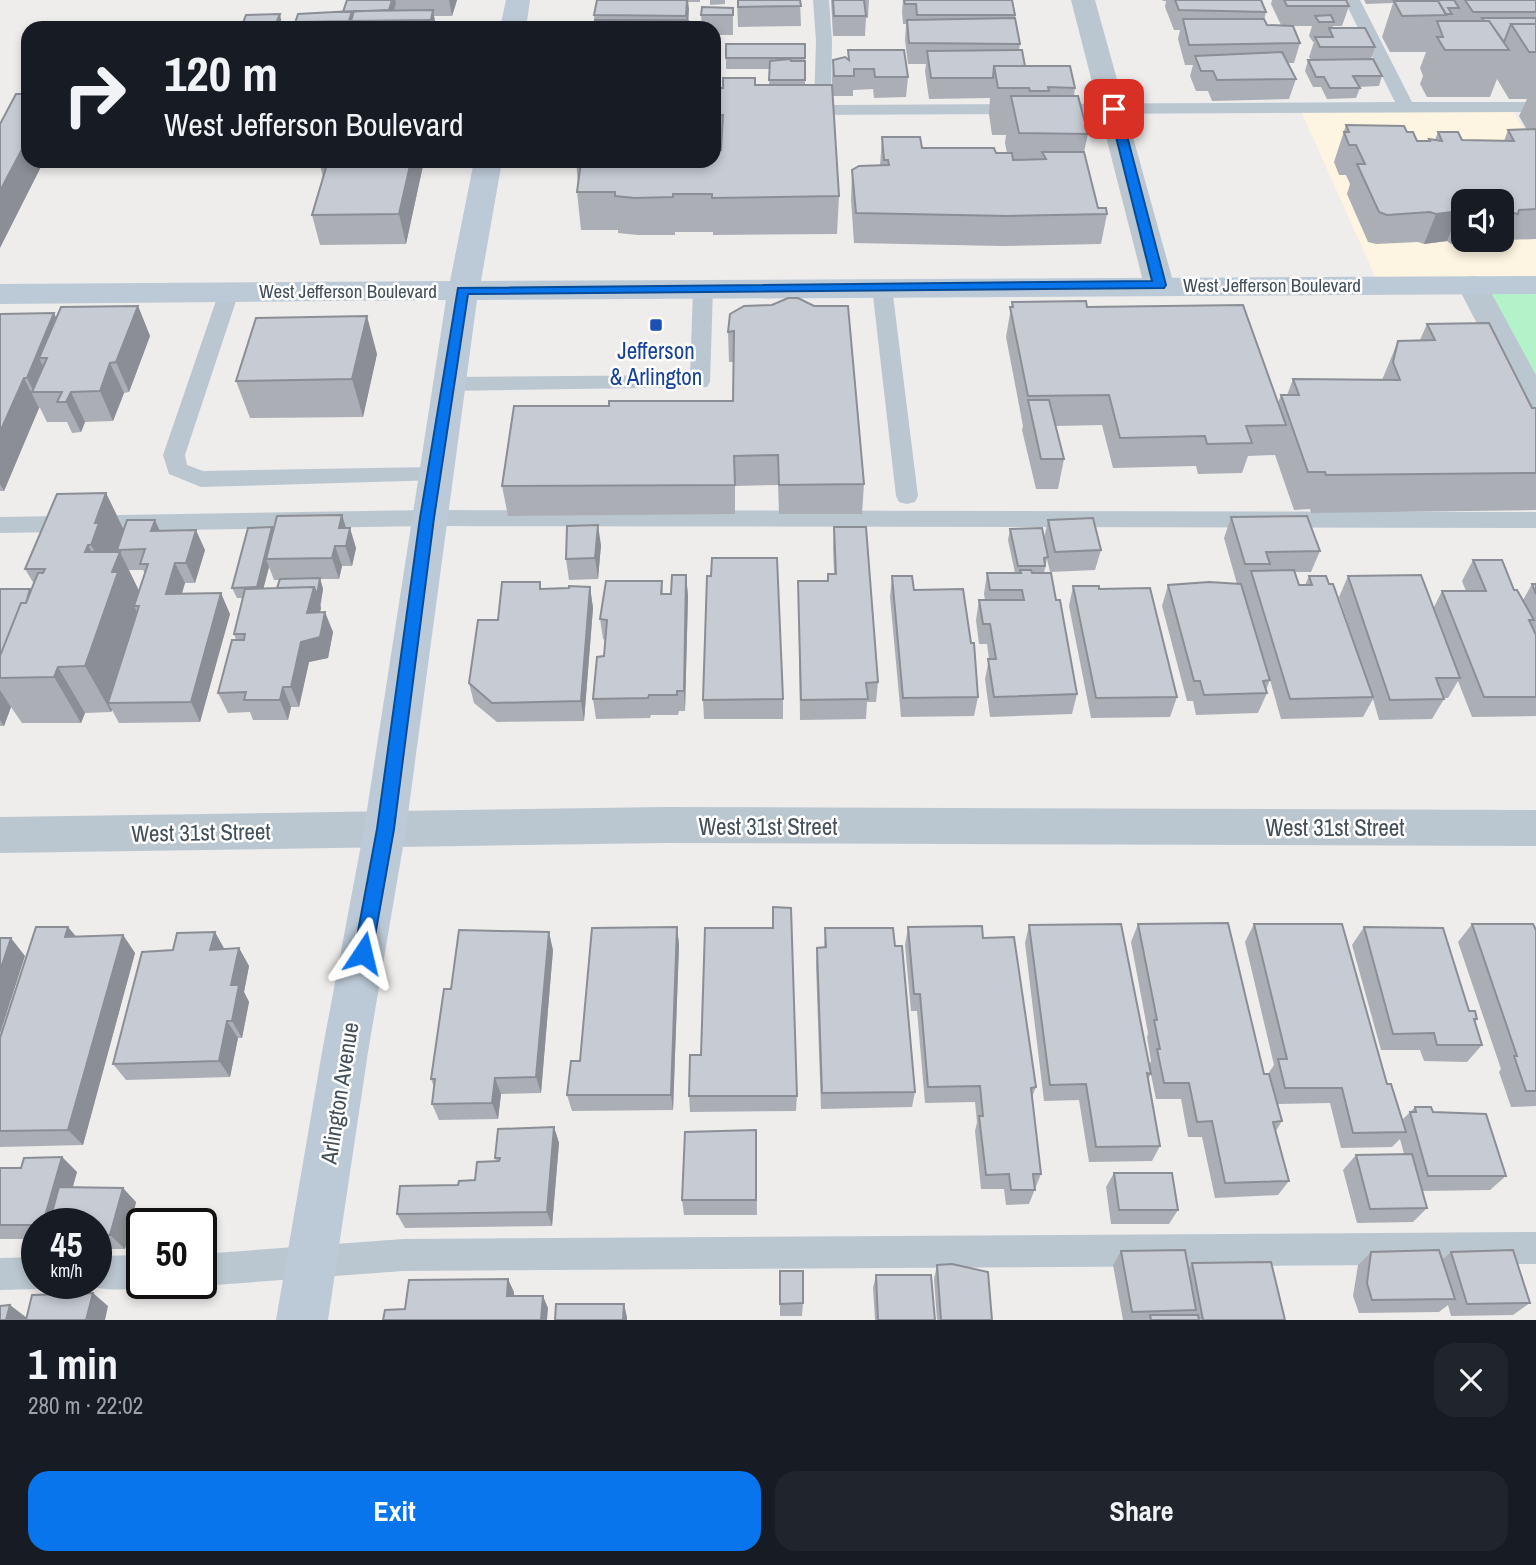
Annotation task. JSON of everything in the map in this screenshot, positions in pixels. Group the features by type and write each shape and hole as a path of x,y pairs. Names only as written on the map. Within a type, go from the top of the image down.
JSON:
{"main road":[{"path":"514,21 518,0"},
{"name":"Arlington Avenue","path":"302,1320 345,1052 385,829 433,475 462,290 487,168"},
{"name":"West Jefferson Boulevard","path":"0,294 1159,285 1536,285"}],"street":[{"path":"1083,0 1159,285"},
{"path":"1472,285 1536,405"},
{"name":"West 31st Street","path":"0,835 666,825 1536,828"}],"lane":[{"path":"821,0 824,41 822,110"},
{"path":"1352,0 1406,108"},
{"path":"781,110 1536,107"},
{"path":"882,287 906,496"},
{"path":"448,384 700,382 703,289"},
{"path":"229,292 174,455 177,469 201,479 433,475"},
{"path":"0,525 427,518 1536,520"},
{"path":"217,1269 417,1255 1536,1248"},
{"path":"0,1274 21,1273"}],"shaded area":[{"path":"1511,108 1536,150 1536,285 1379,285 1300,109"}],"green space":[{"path":"1472,285 1536,285 1536,405"}],"building":[{"path":"347,0 392,0 389,10 343,12"},
{"path":"597,0 687,0 686,16 594,15"},
{"path":"738,0 800,0 801,6 738,7"},
{"path":"833,0 864,0 866,16 834,16"},
{"path":"904,0 1012,0 1015,15 917,15 916,4 905,4"},
{"path":"1175,0 1261,0 1266,12 1179,10"},
{"path":"1284,0 1346,0 1349,6 1287,6"},
{"path":"1417,0 1454,0 1459,8 1448,8 1452,14 1446,14 1438,1"},
{"path":"1465,0 1536,0 1536,12 1473,12"},
{"path":"1394,1 1438,1 1446,15 1402,16"},
{"path":"702,7 733,8 733,15 701,15"},
{"path":"433,10 431,20 351,21 354,11"},
{"path":"352,11 349,21 296,21 298,14"},
{"path":"280,14 277,21 244,21 246,15"},
{"path":"1331,15 1334,22 1319,22 1315,16"},
{"path":"1015,18 1020,44 909,43 907,20"},
{"path":"1482,18 1536,18 1536,24 1511,24 1504,42 1489,21"},
{"path":"1183,19 1264,19 1267,25 1293,26 1300,43 1189,45"},
{"path":"433,20 433,21 364,21"},
{"path":"595,20 688,21 595,21"},
{"path":"1437,21 1489,21 1509,50 1445,50 1437,37 1443,37"},
{"path":"1511,24 1536,24 1536,52 1529,52"},
{"path":"1329,28 1365,28 1375,47 1320,47 1315,37 1333,37"},
{"path":"726,44 805,44 805,58 726,58"},
{"path":"848,50 904,50 908,77 875,77 874,69 854,69 854,76 834,76 833,60 845,57 849,60"},
{"path":"1022,50 1025,66 994,66 993,78 931,78 927,51"},
{"path":"1282,52 1296,79 1217,80 1213,71 1201,71 1195,56"},
{"path":"1373,59 1382,76 1353,76 1360,88 1330,88 1324,77 1316,77 1308,60"},
{"path":"770,61 805,61 805,80 769,80"},
{"path":"994,66 1070,66 1075,88 1048,87 1049,91 1030,91 1029,88 998,88"},
{"path":"723,78 755,78 755,85 832,85 839,196 712,198 712,194 673,194 673,197 635,198 615,196 615,192 577,192 580,168 721,168"},
{"path":"16,94 21,94 21,151 0,191 0,124"},
{"path":"1011,96 1078,96 1088,134 1019,133"},
{"path":"1346,125 1404,126 1407,132 1413,132 1417,141 1442,141 1438,132 1458,132 1462,140 1514,141 1508,130 1536,129 1536,209 1519,210 1518,214 1514,213 1514,189 1451,189 1451,212 1387,215 1379,212 1357,164 1365,164 1356,145 1349,145 1344,132 1349,132"},
{"path":"882,137 920,137 922,148 994,148 996,153 1012,153 1013,160 1046,159 1042,152 1084,152 1098,208 1106,208 1107,214 1007,216 856,213 852,170 859,166 889,165 888,160 884,160"},
{"path":"326,168 409,168 399,214 312,215"},
{"path":"788,298 798,298 814,306 848,306 864,484 779,485 778,455 734,456 735,485 502,486 514,406 609,406 609,401 733,401 734,331 728,332 730,314 744,306 772,305"},
{"path":"1086,301 1087,307 1243,305 1286,425 1246,426 1252,443 1207,444 1205,436 1120,438 1109,395 1028,396 1010,307 1013,307 1012,302"},
{"path":"138,306 116,362 110,363 100,391 71,392 66,402 57,402 62,392 32,392 47,358 39,358 61,307"},
{"path":"54,313 27,378 24,378 0,432 0,314"},
{"path":"367,316 352,379 236,381 256,318"},
{"path":"1489,323 1532,408 1536,408 1536,473 1326,475 1325,472 1308,472 1281,395 1299,395 1293,379 1400,380 1393,362 1398,341 1435,340 1427,324"},
{"path":"1028,400 1049,400 1064,459 1041,459"},
{"path":"106,493 95,523 99,523 91,545 88,545 85,552 120,552 112,572 118,572 85,666 58,667 54,677 0,678 0,656 21,603 26,603 38,573 43,573 45,569 25,569 57,494"},
{"path":"342,515 339,528 350,528 346,546 335,546 332,558 266,559 277,516"},
{"path":"1307,516 1320,551 1266,552 1270,564 1245,564 1231,517"},
{"path":"1093,518 1101,550 1055,552 1048,520"},
{"path":"127,520 155,520 151,531 196,530 186,563 175,563 166,594 221,593 191,702 108,703 139,606 134,606 148,564 140,564 145,549 117,550"},
{"path":"598,525 595,558 566,559 567,526"},
{"path":"272,527 257,587 232,588 248,528"},
{"path":"834,527 866,527 878,682 866,683 868,699 801,700 798,581 828,581 828,574 836,574"},
{"path":"1042,528 1048,557 1044,558 1045,566 1018,566 1010,529"},
{"path":"712,558 777,558 783,699 703,700 707,576 711,576"},
{"path":"1473,560 1502,560 1514,590 1517,590 1534,620 1529,620 1536,635 1536,697 1484,697 1442,591 1486,591"},
{"path":"1020,570 1051,573 1056,600 1060,600 1077,694 994,697 988,659 996,659 990,624 983,624 979,600 1024,600 1022,590 990,590 987,573 1021,573"},
{"path":"1294,570 1299,585 1312,585 1309,576 1326,576 1329,584 1333,584 1373,697 1290,699 1251,571"},
{"path":"672,575 686,575 684,691 677,691 677,695 649,695 648,698 593,699 597,657 604,656 607,620 600,619 606,581 662,581 661,594 671,594"},
{"path":"1421,575 1460,678 1436,678 1444,699 1390,700 1348,576"},
{"path":"892,576 912,576 914,590 963,589 971,643 974,643 978,697 903,698"},
{"path":"320,578 317,595 314,587 277,588 280,579"},
{"path":"502,582 540,582 540,589 590,587 581,701 492,703 469,683 478,620 498,620"},
{"path":"1209,582 1241,584 1270,680 1263,681 1267,693 1204,695 1200,681 1194,681 1168,585"},
{"path":"1073,586 1099,586 1099,589 1150,588 1177,697 1096,698"},
{"path":"314,587 307,613 325,612 320,637 301,642 291,687 283,687 280,700 244,700 246,692 218,693 232,640 244,640 245,634 234,634 245,589"},
{"path":"0,589 30,589 26,603 21,603 0,656"},
{"path":"773,907 791,908 797,1096 689,1096 690,1055 701,1055 705,928 773,928"},
{"path":"1228,923 1264,1074 1269,1074 1282,1121 1273,1122 1289,1181 1225,1183 1212,1121 1197,1122 1189,1083 1164,1083 1157,1049 1160,1049 1154,1020 1157,1020 1138,924"},
{"path":"1121,924 1151,1074 1147,1073 1160,1146 1096,1147 1086,1084 1050,1085 1029,925"},
{"path":"1254,924 1342,924 1387,1084 1391,1084 1406,1132 1353,1133 1342,1088 1285,1088 1278,1059 1287,1059"},
{"path":"1472,924 1533,924 1536,930 1536,1091 1526,1091 1514,1056 1517,1056"},
{"path":"982,926 983,938 1014,937 1036,1087 1031,1088 1041,1174 1033,1174 1035,1190 1011,1190 1009,1174 986,1175 979,1116 983,1116 980,1086 928,1087 920,994 914,994 908,927"},
{"path":"36,927 68,927 65,937 123,935 68,1130 0,1131 0,1038"},
{"path":"677,927 671,1095 567,1095 571,1061 580,1061 592,928"},
{"path":"1364,927 1443,928 1469,1011 1475,1011 1477,1019 1474,1019 1482,1045 1437,1045 1434,1033 1393,1034"},
{"path":"825,928 893,928 895,946 902,946 915,1092 822,1093 817,948 826,947"},
{"path":"459,930 549,932 536,1077 495,1078 492,1103 432,1104 435,1079 431,1079 444,989 451,989"},
{"path":"215,932 210,950 239,948 231,985 239,985 232,1021 227,1021 219,1061 113,1064 142,952 173,950 177,933"},
{"path":"0,938 11,938 0,971"},
{"path":"1415,1107 1431,1107 1433,1112 1486,1114 1506,1176 1428,1176 1410,1112 1416,1112"},
{"path":"554,1127 547,1212 397,1214 400,1186 458,1185 459,1181 475,1180 477,1162 499,1161 500,1158 495,1158 498,1129"},
{"path":"756,1130 756,1200 682,1200 685,1132"},
{"path":"1412,1154 1427,1208 1370,1209 1356,1155"},
{"path":"62,1157 47,1208 21,1208 21,1225 0,1225 0,1168 21,1168 24,1158"},
{"path":"1114,1173 1172,1173 1178,1210 1119,1210"},
{"path":"59,1187 123,1188 112,1228 112,1208 53,1208"},
{"path":"1185,1250 1196,1310 1132,1312 1121,1251"},
{"path":"1439,1250 1455,1299 1372,1300 1367,1283 1371,1252"},
{"path":"1513,1250 1530,1303 1467,1304 1451,1252"},
{"path":"1271,1262 1285,1320 1203,1320 1192,1263"},
{"path":"952,1264 988,1272 992,1320 941,1320 937,1265"},
{"path":"780,1271 803,1271 803,1303 780,1304"},
{"path":"876,1275 931,1275 935,1320 878,1320"},
{"path":"508,1279 507,1296 543,1296 541,1320 383,1320 385,1310 405,1309 409,1280"},
{"path":"31,1299 91,1299 86,1320 26,1320"},
{"path":"556,1304 624,1304 623,1320 555,1320"},
{"path":"10,1305 6,1320 0,1320 0,1306"},
{"path":"1150,1315 1198,1315 1199,1320 1151,1320"}],"place":[{"name":"Jefferson & Arlington","path":"656,325"}],"route":[{"path":"363,953 385,829 427,518 462,290 1159,285 1114,109"}]}
